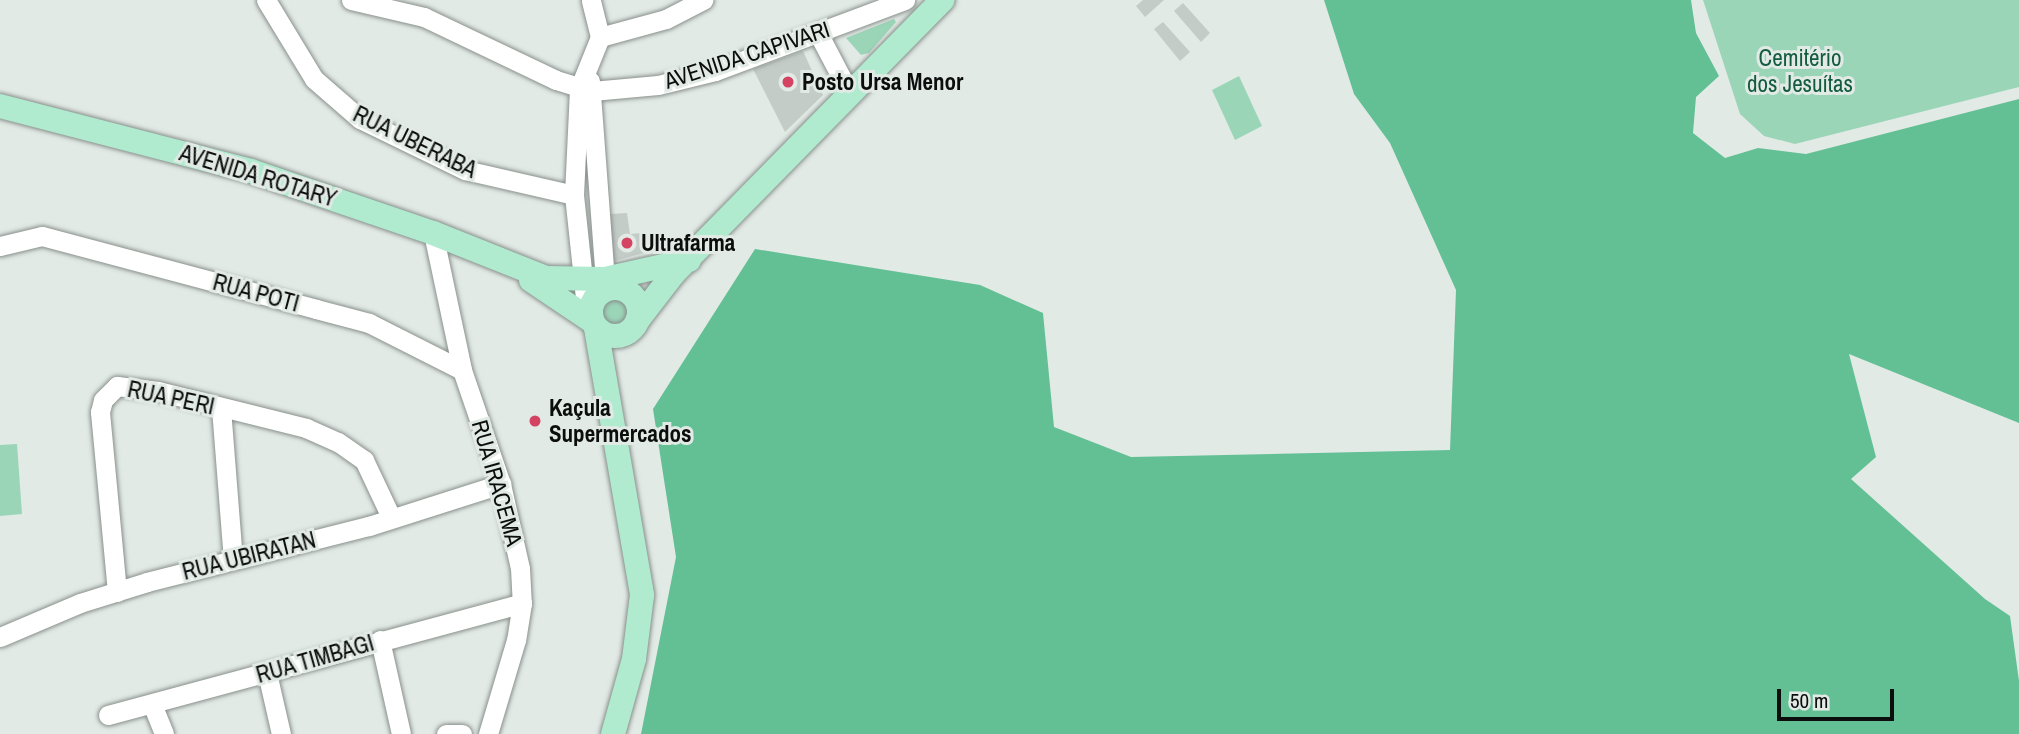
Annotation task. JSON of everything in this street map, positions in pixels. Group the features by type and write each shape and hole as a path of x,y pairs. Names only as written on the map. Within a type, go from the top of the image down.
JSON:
{"main road":[{"path":"593,320 618,337 635,325 689,260 942,0"},
{"name":"AVENIDA ROTARY","path":"0,106 251,171 433,233 510,267 557,281 594,280 689,260"},
{"name":"AVENIDA ROTARY","path":"510,267 593,320"},
{"path":"607,399 635,325 636,300 616,288 600,292 593,320 607,399 639,557 642,595 634,659 613,734"}],"street":[{"name":"RUA UBERABA","path":"266,0 314,79 360,119 465,170 574,195"},
{"path":"351,0 424,17 586,85"},
{"path":"591,0 600,37 586,85 574,195 594,280"},
{"path":"600,37 666,19 703,0"},
{"name":"AVENIDA CAPIVARI","path":"586,85 683,80 905,0"},
{"path":"818,33 850,94"},
{"path":"586,85 594,280 593,320"},
{"name":"RUA IRACEMA","path":"433,233 462,370 501,484 515,540 522,603 488,734"},
{"name":"RUA POTI","path":"0,246 42,236 369,323 462,370"},
{"name":"RUA PERI","path":"117,592 100,423 103,400 117,386 127,385 306,428 351,449 374,476 391,517"},
{"path":"221,408 233,560"},
{"name":"RUA UBIRATAN","path":"0,637 117,592 501,484"},
{"name":"RUA TIMBAGI","path":"108,715 522,603"},
{"path":"380,640 401,734"},
{"path":"267,673 281,734"},
{"path":"152,704 164,734"},
{"path":"446,734 462,734"}],"green space":[{"path":"1324,0 1691,0 1696,33 1719,76 1696,97 1693,133 1725,158 1758,148 1806,154 2019,99 2019,423 1849,354 1876,457 1851,479 1985,599 2010,616 2019,681 2019,734 641,734 676,557 653,409 755,249 980,285 1043,313 1054,427 1131,457 1450,450 1456,290 1390,143 1354,94"},
{"name":"Cemitério dos Jesuítas","path":"1703,0 2019,0 2019,87 1795,144 1764,136 1740,114"},
{"path":"894,19 896,22 869,53 861,55 846,38"},
{"path":"1239,76 1262,126 1235,140 1212,90"},
{"path":"614,295 625,300 630,311 625,322 614,327 603,322 598,311 603,300"},
{"path":"17,444 22,514 0,516 0,445"}],"building":[{"path":"1143,0 1164,0 1145,17 1136,6"},
{"path":"1183,3 1210,33 1201,42 1174,11"},
{"path":"1163,22 1190,52 1180,61 1154,29"},
{"name":"Posto Ursa Menor","path":"803,51 823,95 785,132 753,69"},
{"name":"Ultrafarma","path":"627,213 630,234 642,233 644,253 610,262 610,214"}],"place":[{"name":"Posto Ursa Menor","path":"788,82"},
{"name":"Ultrafarma","path":"627,243"},
{"name":"Kaçula Supermercados","path":"535,421"}]}
